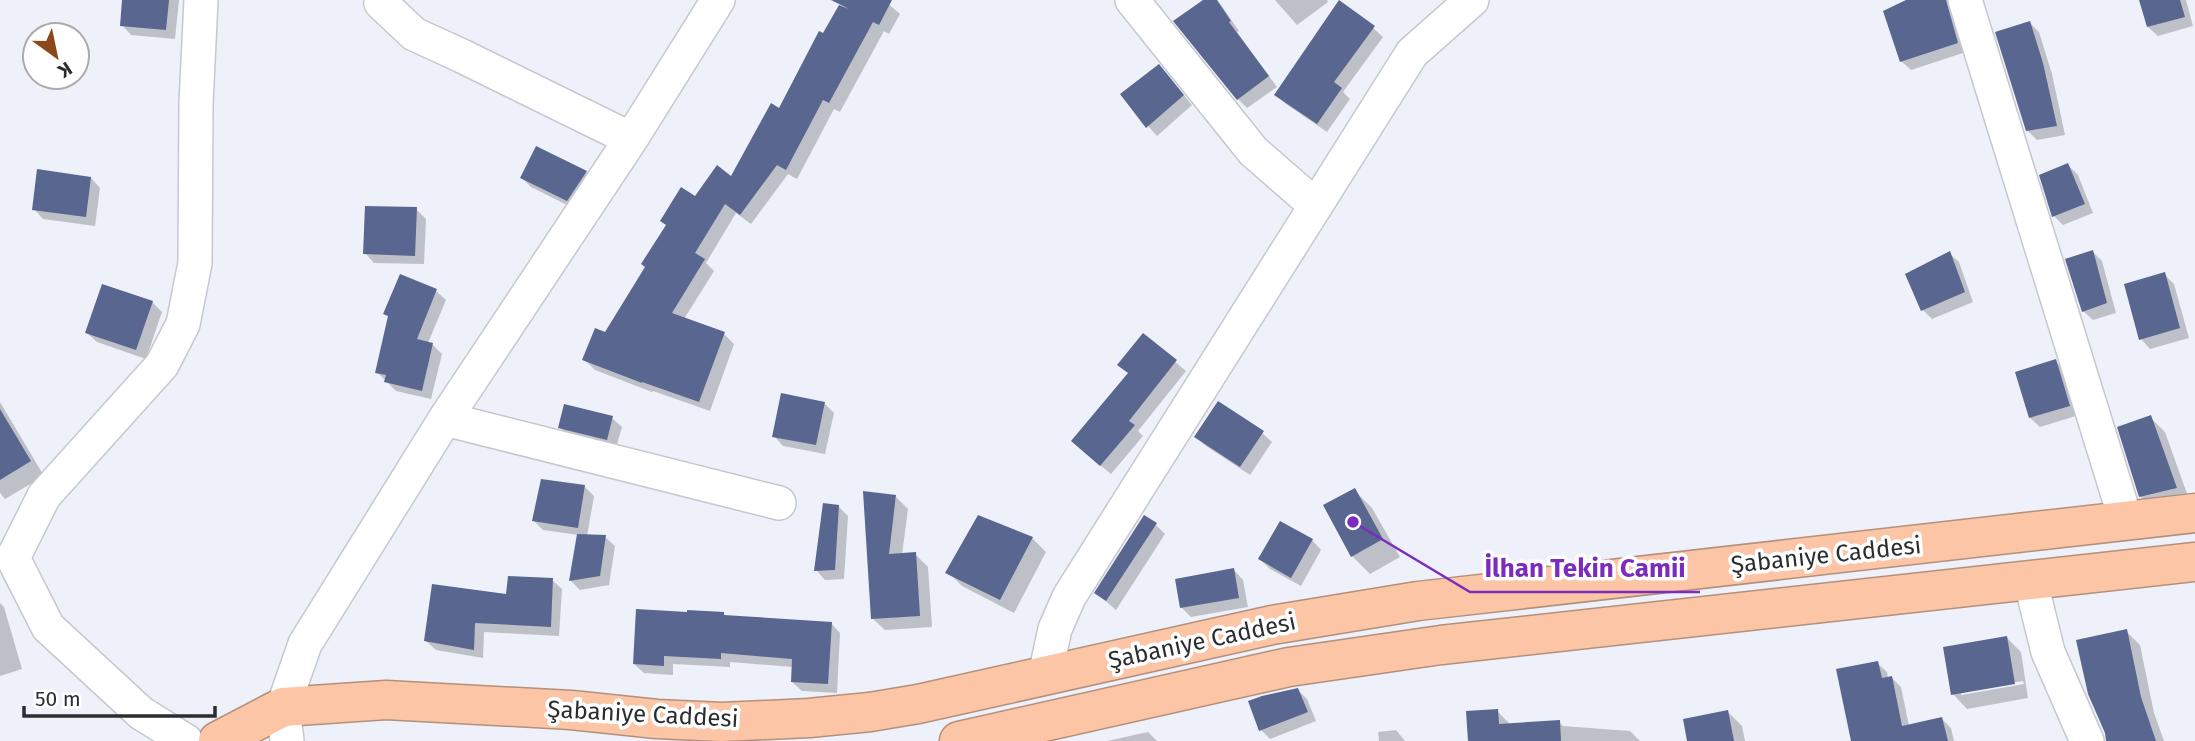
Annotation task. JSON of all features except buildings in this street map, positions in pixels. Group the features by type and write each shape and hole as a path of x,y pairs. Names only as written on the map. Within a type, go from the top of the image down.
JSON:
{"highway":[{"name":"Şabaniye Caddesi","path":"218,741 386,700 571,709 657,719 735,721 870,712 918,704 1272,625 1418,601 2195,513"},
{"path":"959,741 1289,667 1441,645 2195,562"}],"street":[{"path":"186,741 141,713 48,627 13,558 44,496 162,365 183,324 195,263 196,104 201,0"},
{"path":"382,0 414,34 631,139"},
{"path":"285,724 305,644 445,419 631,139 718,0"},
{"path":"1132,0 1253,151 1316,206"},
{"path":"1045,675 1055,629 1069,597 1412,53 1472,0"},
{"path":"1965,0 2126,521"},
{"path":"445,419 779,503"},
{"path":"2030,579 2048,652 2087,741"}],"place":[{"name":"İlhan Tekin Camii","path":"1353,522"}]}
